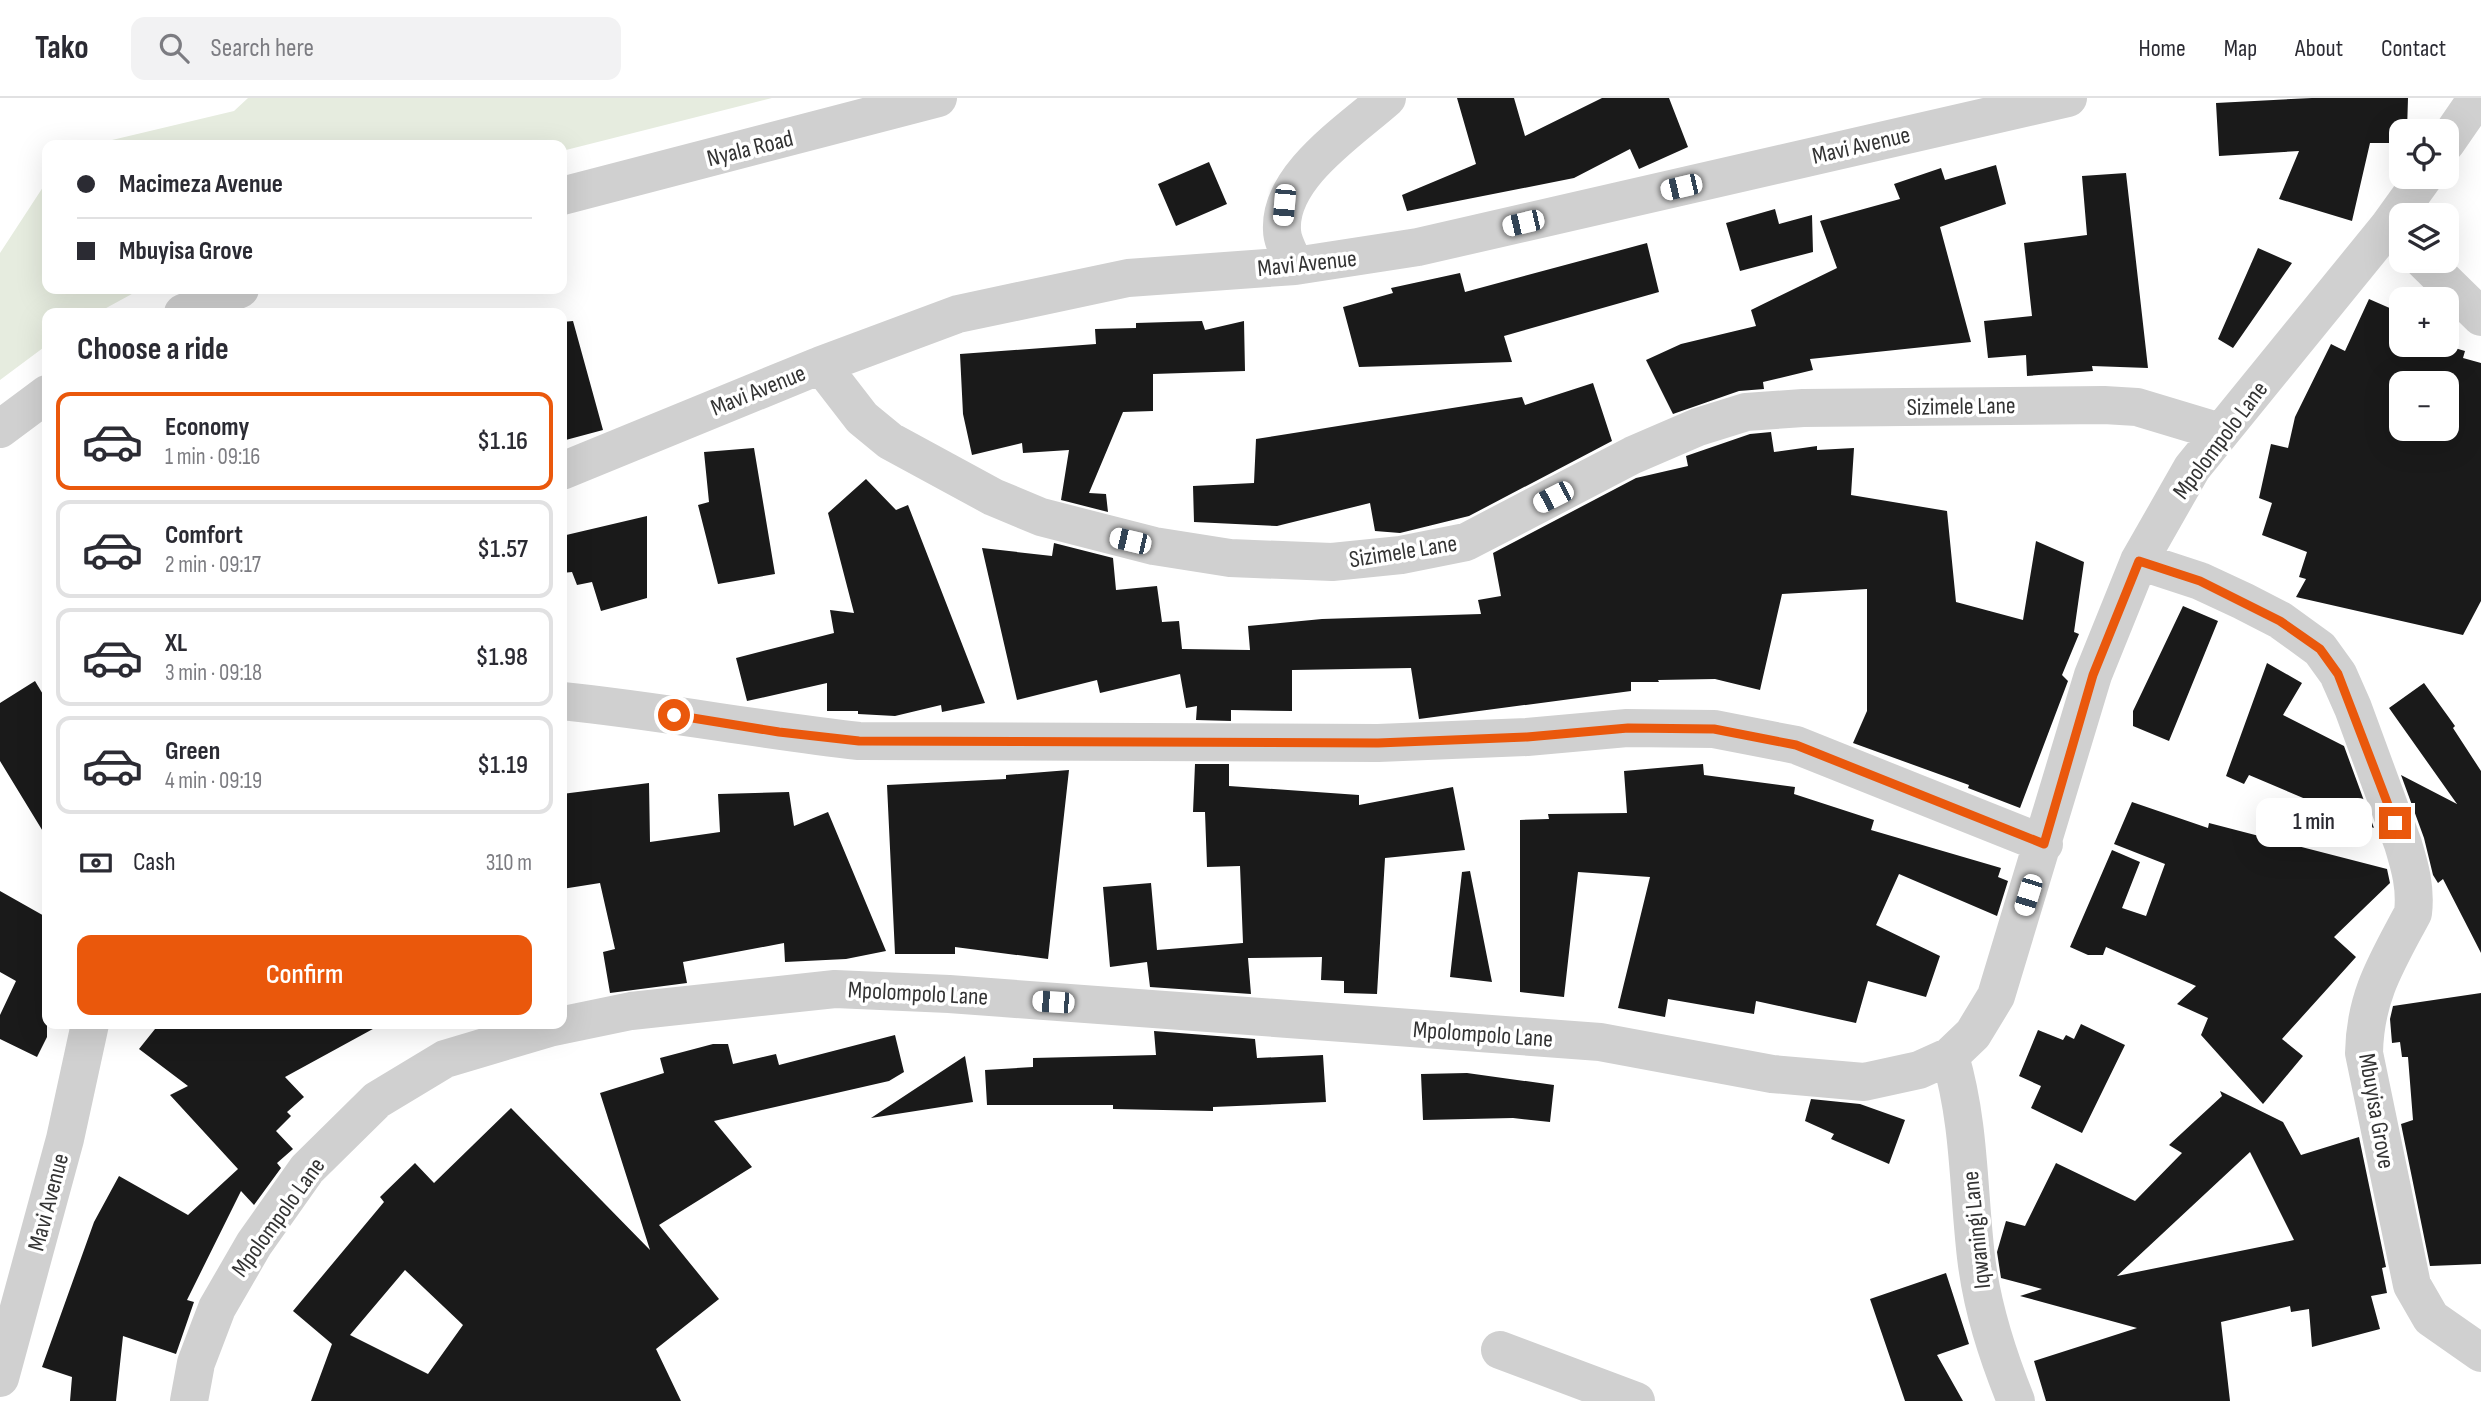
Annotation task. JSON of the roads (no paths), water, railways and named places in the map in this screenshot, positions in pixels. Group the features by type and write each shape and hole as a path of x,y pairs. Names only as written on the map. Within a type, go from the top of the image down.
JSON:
{"street":[{"name":"Nyala Road","path":"567,195 938,98"},
{"path":"1295,266 1282,232 1284,205 1298,178 1387,98"},
{"name":"Mavi Avenue","path":"567,469 821,365 958,314 1128,278 1295,266 1418,247 2068,98"},
{"path":"2459,124 2476,98"},
{"name":"Mpolompolo Lane","path":"567,1024 619,1013 835,989 949,994 1600,1042 1772,1074 1864,1082 1919,1070 1951,1056 1973,1034 1997,996 2093,675 2139,561 2192,468 2220,432 2389,240"},
{"path":"2436,273 2481,317"},
{"path":"195,308 228,294"},
{"name":"Sizimele Lane","path":"821,365 862,418 890,441 993,497 1083,530 1154,546 1230,558 1332,562 1401,555 1466,542 1633,455 1698,428 1746,412 1803,408 2104,405 2137,407 2220,432"},
{"path":"0,429 42,398"},
{"name":"Mbuyisa Grove","path":"2139,561 2200,581 2280,621 2320,649 2338,674 2392,812 2413,880 2413,913 2372,993 2365,1022 2364,1053 2412,1285 2431,1318 2481,1353"},
{"path":"567,702 648,710 779,732 859,741 1378,743 1527,737 1628,728 1714,729 1796,745 2044,844"},
{"name":"Mavi Avenue","path":"0,1378 61,1153 89,1029"},
{"name":"Mpolompolo Lane","path":"188,1401 196,1363 217,1308 254,1244 307,1169 377,1100 445,1059 546,1029"},
{"name":"Iqwaningi Lane","path":"1951,1056 1962,1095 1968,1135 1976,1258 1982,1296 1992,1342 2016,1401"},
{"path":"1500,1350 1636,1401"}]}
